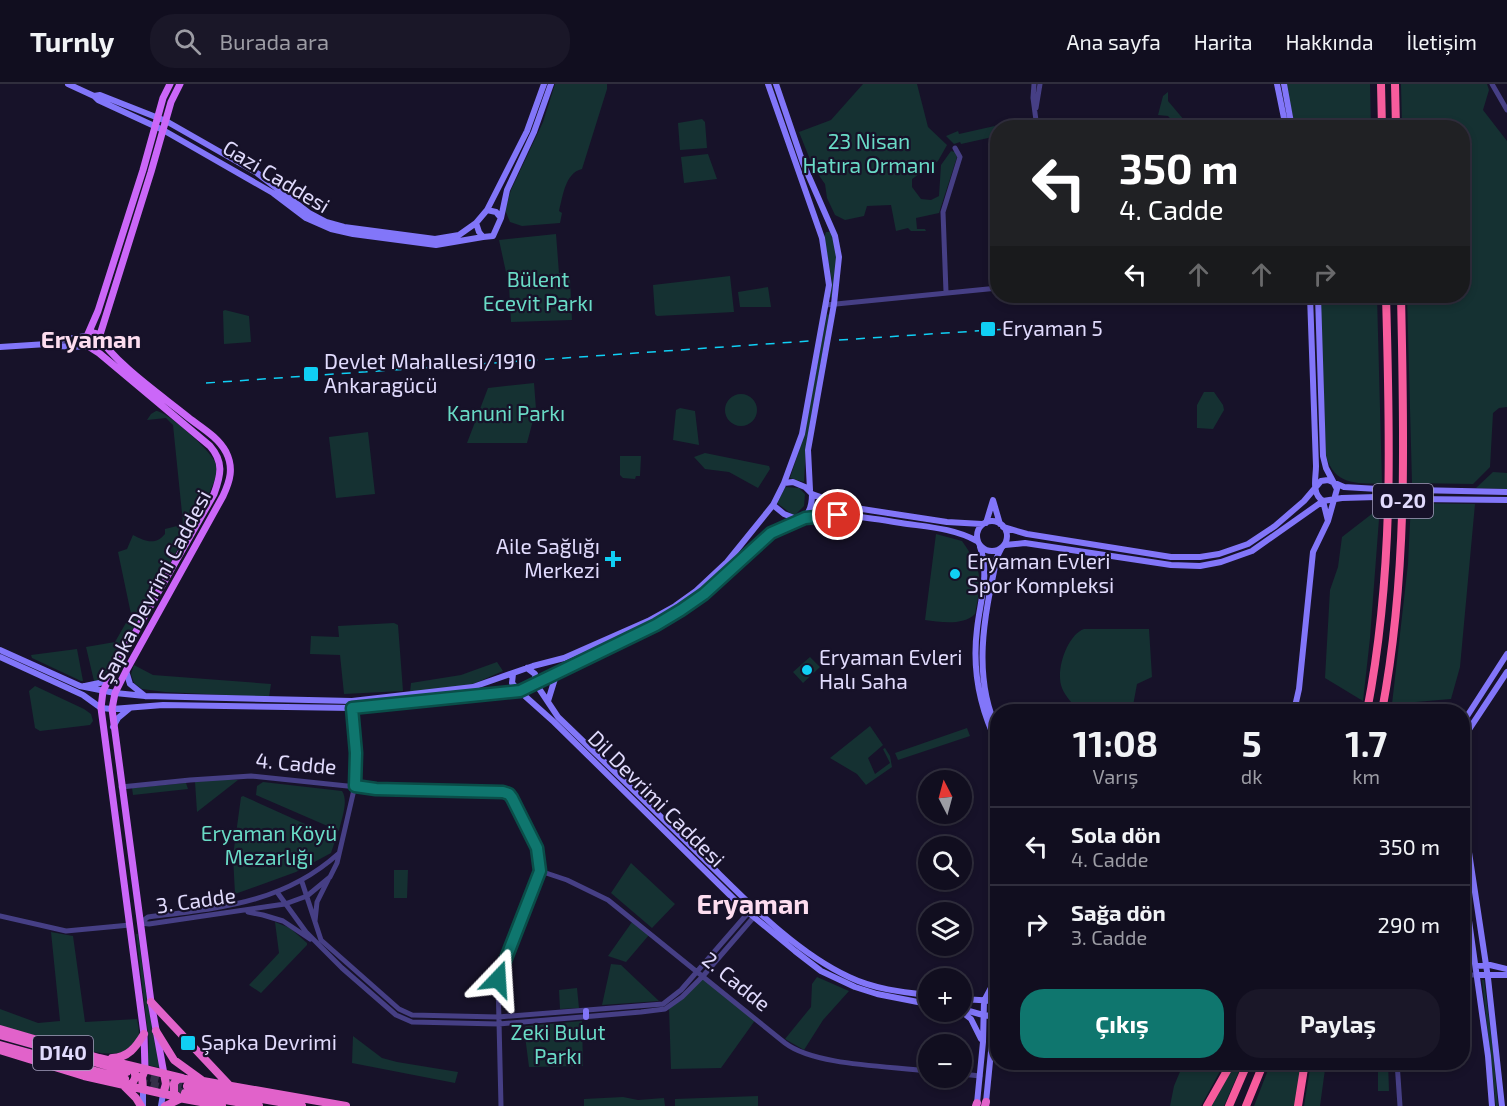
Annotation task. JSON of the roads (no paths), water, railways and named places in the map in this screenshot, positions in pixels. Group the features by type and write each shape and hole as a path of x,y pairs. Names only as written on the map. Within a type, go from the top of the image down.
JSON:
{"highway":[{"path":"1381,84 1382,120"},
{"path":"1395,84 1396,120"},
{"name":"O-20","path":"1368,704 1386,572 1390,449 1386,303"},
{"name":"O-20","path":"1384,704 1393,639 1403,512 1401,303"},
{"path":"151,1002 230,1086"},
{"path":"0,1029 99,1058 143,1089 163,1094 185,1092 302,1106"},
{"path":"156,1031 174,1060 203,1081"},
{"path":"99,1058 124,1056 137,1046 144,1034"},
{"name":"D140","path":"0,1035 127,1076"},
{"name":"D140","path":"0,1045 127,1076"},
{"path":"0,1050 32,1061 127,1076 145,1070 346,1106"},
{"path":"143,1089 142,1077 145,1070"},
{"path":"1206,1106 1227,1070"},
{"path":"1229,1106 1245,1070"},
{"path":"1246,1106 1261,1070"},
{"path":"1298,1106 1304,1070"},
{"path":"163,1094 166,1084 164,1074"},
{"path":"127,1076 142,1106"},
{"path":"182,1078 175,1081 173,1088 175,1095 185,1092 259,1106"},
{"path":"163,1106 185,1092"},
{"path":"185,1092 222,1106"}],"main road":[{"path":"68,84 94,96"},
{"path":"91,347 85,342 87,335 115,256 163,98 170,84"},
{"path":"0,346 47,344 91,347 98,345 171,103 180,84"},
{"path":"544,84 527,131 487,210 476,223 483,237 493,236 501,218 507,190 534,132 551,84"},
{"path":"0,650 80,686 115,693 146,696 352,700 473,687 564,658 648,621 696,591 727,562 773,505 784,483 802,434 826,305 828,274 818,228 768,84"},
{"path":"776,84 803,163 831,225 839,257 834,304 808,450 810,509 802,519"},
{"path":"1277,84 1284,120"},
{"path":"1284,84 1291,120"},
{"name":"Gazi Caddesi","path":"94,96 100,95 166,121 257,173 325,225 435,239 459,235 476,223"},
{"name":"Gazi Caddesi","path":"94,96 98,100 163,130 273,193 306,218 325,225 353,234 431,244 454,243 483,237"},
{"path":"252,181 257,173"},
{"path":"487,210 496,212 501,218"},
{"path":"818,228 822,222 831,225"},
{"path":"1310,303 1315,488 1316,495 1323,501 1328,521"},
{"path":"1295,704 1313,552 1328,521 1337,489 1326,468 1323,456 1318,303"},
{"path":"47,344 54,340 95,333 100,338"},
{"name":"Şapka Devrimi Caddesi","path":"100,338 157,398 216,453 221,465 220,479 210,500 103,691 101,708 144,1034 145,1070"},
{"name":"Şapka Devrimi Caddesi","path":"91,347 157,398 216,439 227,454 231,468 231,477 223,496 126,671 115,693 112,710 151,1002 164,1074"},
{"path":"784,483 793,482 849,507 947,522 984,523 993,521 1027,534 1172,557 1219,554 1248,544 1304,501 1321,481 1328,480 1344,487 1507,492"},
{"path":"0,657 83,695 101,708 112,710 163,705 352,708 520,691 646,630 681,610 704,594 771,533 802,519 825,515 850,515 952,531 988,551 1025,543 1171,565 1200,566 1221,562 1252,551 1323,501 1377,497 1507,500"},
{"path":"990,706 986,694 982,647 997,557 1007,536 993,500 984,523 977,533 985,572 976,631 977,679 990,728"},
{"path":"773,505 784,514 802,519"},
{"path":"1470,712 1507,654"},
{"path":"527,668 535,674 536,684"},
{"path":"126,671 130,684 146,696"},
{"path":"548,702 557,672"},
{"path":"1470,728 1507,672"},
{"path":"513,674 512,683 520,691"},
{"path":"80,686 104,682 110,677"},
{"name":"Dil Devrimi Caddesi","path":"536,684 558,717 748,902 821,962 847,976 883,989 918,994"},
{"name":"Dil Devrimi Caddesi","path":"520,691 748,913 821,971 877,994 918,1002"},
{"path":"113,727 118,718 132,707"},
{"path":"1470,859 1489,988 1502,1106"},
{"path":"748,902 748,913 759,911"},
{"path":"130,924 140,923"},
{"path":"1470,925 1492,1106"},
{"path":"1476,966 1486,965 1506,973"},
{"path":"1477,975 1506,973"},
{"path":"1489,988 1496,978 1506,973"},
{"path":"981,1105 980,1076 984,1001 990,990"},
{"path":"972,1000 990,1001"},
{"path":"972,1012 990,1016"},
{"path":"972,1022 983,1042"},
{"path":"981,1105 990,1048"},
{"path":"142,1106 143,1089"},
{"path":"163,1094 163,1106"}],"street":[{"path":"1034,84 1033,98 1037,120"},
{"path":"1036,110 1040,84"},
{"path":"1492,84 1507,110"},
{"path":"946,292 943,220 960,157 956,147"},
{"path":"826,305 990,289"},
{"path":"316,929 315,909 338,863 338,854 355,786 356,753 352,708"},
{"name":"4. Cadde","path":"121,787 251,776 376,789 509,794 532,836 538,854 540,871"},
{"name":"3. Cadde","path":"206,913 277,892 302,882 338,854"},
{"path":"501,1106 498,985 500,974 540,871"},
{"name":"2. Cadde","path":"540,871 608,900 785,1043 802,1053 832,1060 918,1070"},
{"name":"3. Cadde","path":"140,923 148,917 238,911 285,904 307,896 330,877"},
{"path":"302,882 321,940 344,966"},
{"path":"277,892 313,939 399,1009 408,1014 499,1021 665,1009 682,997 748,913"},
{"path":"238,911 283,921 307,938 313,939"},
{"path":"0,916 71,931 130,924"},
{"path":"1470,975 1477,975"},
{"path":"1398,1070 1400,1106"},
{"path":"972,1075 980,1076"}],"tunnel":[{"path":"139,1075 187,1086"},
{"path":"139,1082 185,1093"}],"railway":[{"path":"839,340 1053,326"},
{"path":"206,383 809,341"}],"place":[{"name":"Eryaman 5","path":"988,329"},
{"name":"Devlet Mahallesi/1910 Ankaragücü","path":"311,374"},
{"name":"Aile Sağlığı Merkezi","path":"613,559"},
{"name":"Eryaman Evleri Spor Kompleksi","path":"955,574"},
{"name":"Eryaman Evleri Halı Saha","path":"807,670"},
{"name":"Şapka Devrimi","path":"188,1043"}],"district":[{"name":"Eryaman","path":"91,340"},
{"name":"Eryaman","path":"753,905"}],"park label":[{"name":"23 Nisan Hatıra Ormanı","path":"869,154"},
{"name":"Bülent Ecevit Parkı","path":"538,292"},
{"name":"Kanuni Parkı","path":"506,414"},
{"name":"Eryaman Köyü Mezarlığı","path":"269,846"},
{"name":"Zeki Bulut Parkı","path":"558,1045"}]}
